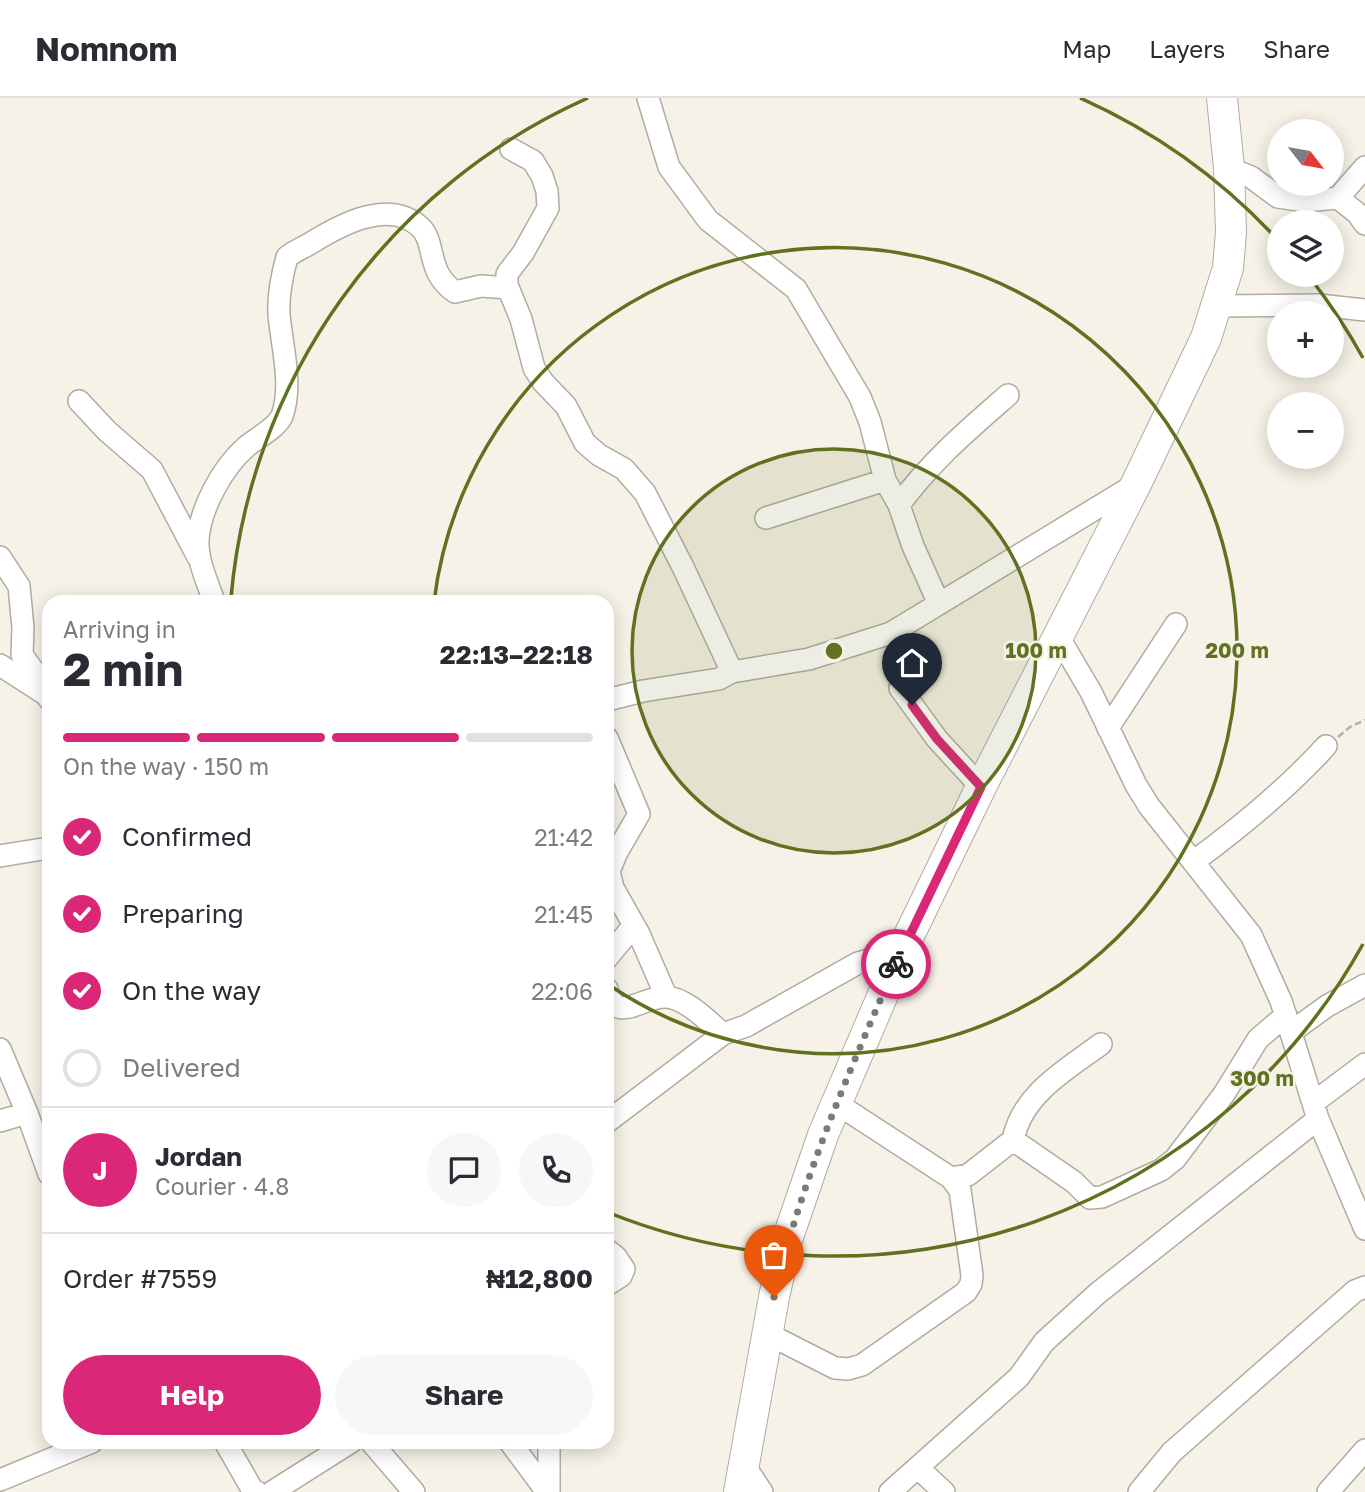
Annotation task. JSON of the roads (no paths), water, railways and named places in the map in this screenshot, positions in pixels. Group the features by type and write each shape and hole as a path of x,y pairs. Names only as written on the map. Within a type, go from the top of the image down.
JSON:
{"highway":[{"path":"741,1479 787,1240 836,1103 902,950 981,787 1136,484 1206,338 1228,268 1231,232 1230,168 1222,98"}],"street":[{"path":"649,98 669,167 708,220 796,289 860,397 870,422 885,480 899,505 913,546 939,604"},
{"path":"511,149 533,161 547,191 548,208 523,253 507,274 508,288 521,319 534,368 542,382 566,406 585,443 599,455 624,469 645,493 732,672"},
{"path":"1338,198 1365,167"},
{"path":"1230,168 1251,177 1278,197 1305,201 1338,198 1357,213 1365,224"},
{"path":"200,562 198,539 206,509 220,477 231,460 273,427 281,417 286,389 279,312 283,271 292,252 325,233 365,216 403,217 421,228 438,276 455,292 481,286 508,288"},
{"path":"1216,306 1319,305 1365,310"},
{"path":"899,505 918,478 947,448 1008,395"},
{"path":"79,401 107,431 152,470 200,562 212,595"},
{"path":"766,518 885,480"},
{"path":"614,698 719,679 732,672 809,659 891,633 1136,484"},
{"path":"0,557 19,586 23,628 22,655 42,685"},
{"path":"1108,728 1176,624"},
{"path":"1058,636 1091,692 1149,806 1251,935 1289,1023 1316,1111 1365,1229"},
{"path":"0,666 42,693"},
{"path":"900,688 937,739 981,787"},
{"path":"1194,862 1252,818 1293,782 1326,746"},
{"path":"614,755 639,814 614,860"},
{"path":"0,856 42,849"},
{"path":"614,891 634,925 666,996"},
{"path":"614,949 634,925"},
{"path":"614,1117 723,1034 746,1026 858,963 902,950"},
{"path":"1013,1140 1074,1182 1090,1198 1102,1197 1161,1170 1175,1159 1224,1094 1258,1039 1365,985"},
{"path":"614,1006 623,1008 666,996 692,1007 723,1034"},
{"path":"960,1181 1013,1140 1016,1122 1048,1083 1101,1044"},
{"path":"0,1049 36,1118 42,1144"},
{"path":"890,1492 1019,1377 1054,1332 1316,1111 1365,1064"},
{"path":"836,1103 960,1181"},
{"path":"0,1121 36,1118"},
{"path":"768,1334 835,1368 848,1369 862,1365 966,1292 972,1275 960,1181"},
{"path":"614,1255 624,1269 621,1276 614,1280"},
{"path":"1139,1492 1172,1452 1355,1291 1365,1287"},
{"path":"0,1480 75,1449"},
{"path":"229,1449 252,1489 257,1492"},
{"path":"272,1492 341,1449"},
{"path":"378,1449 414,1492"},
{"path":"515,1449 548,1492"},
{"path":"548,1492 549,1449"},
{"path":"1328,1492 1365,1450"},
{"path":"918,1468 944,1492"},
{"path":"741,1479 762,1492"}]}
